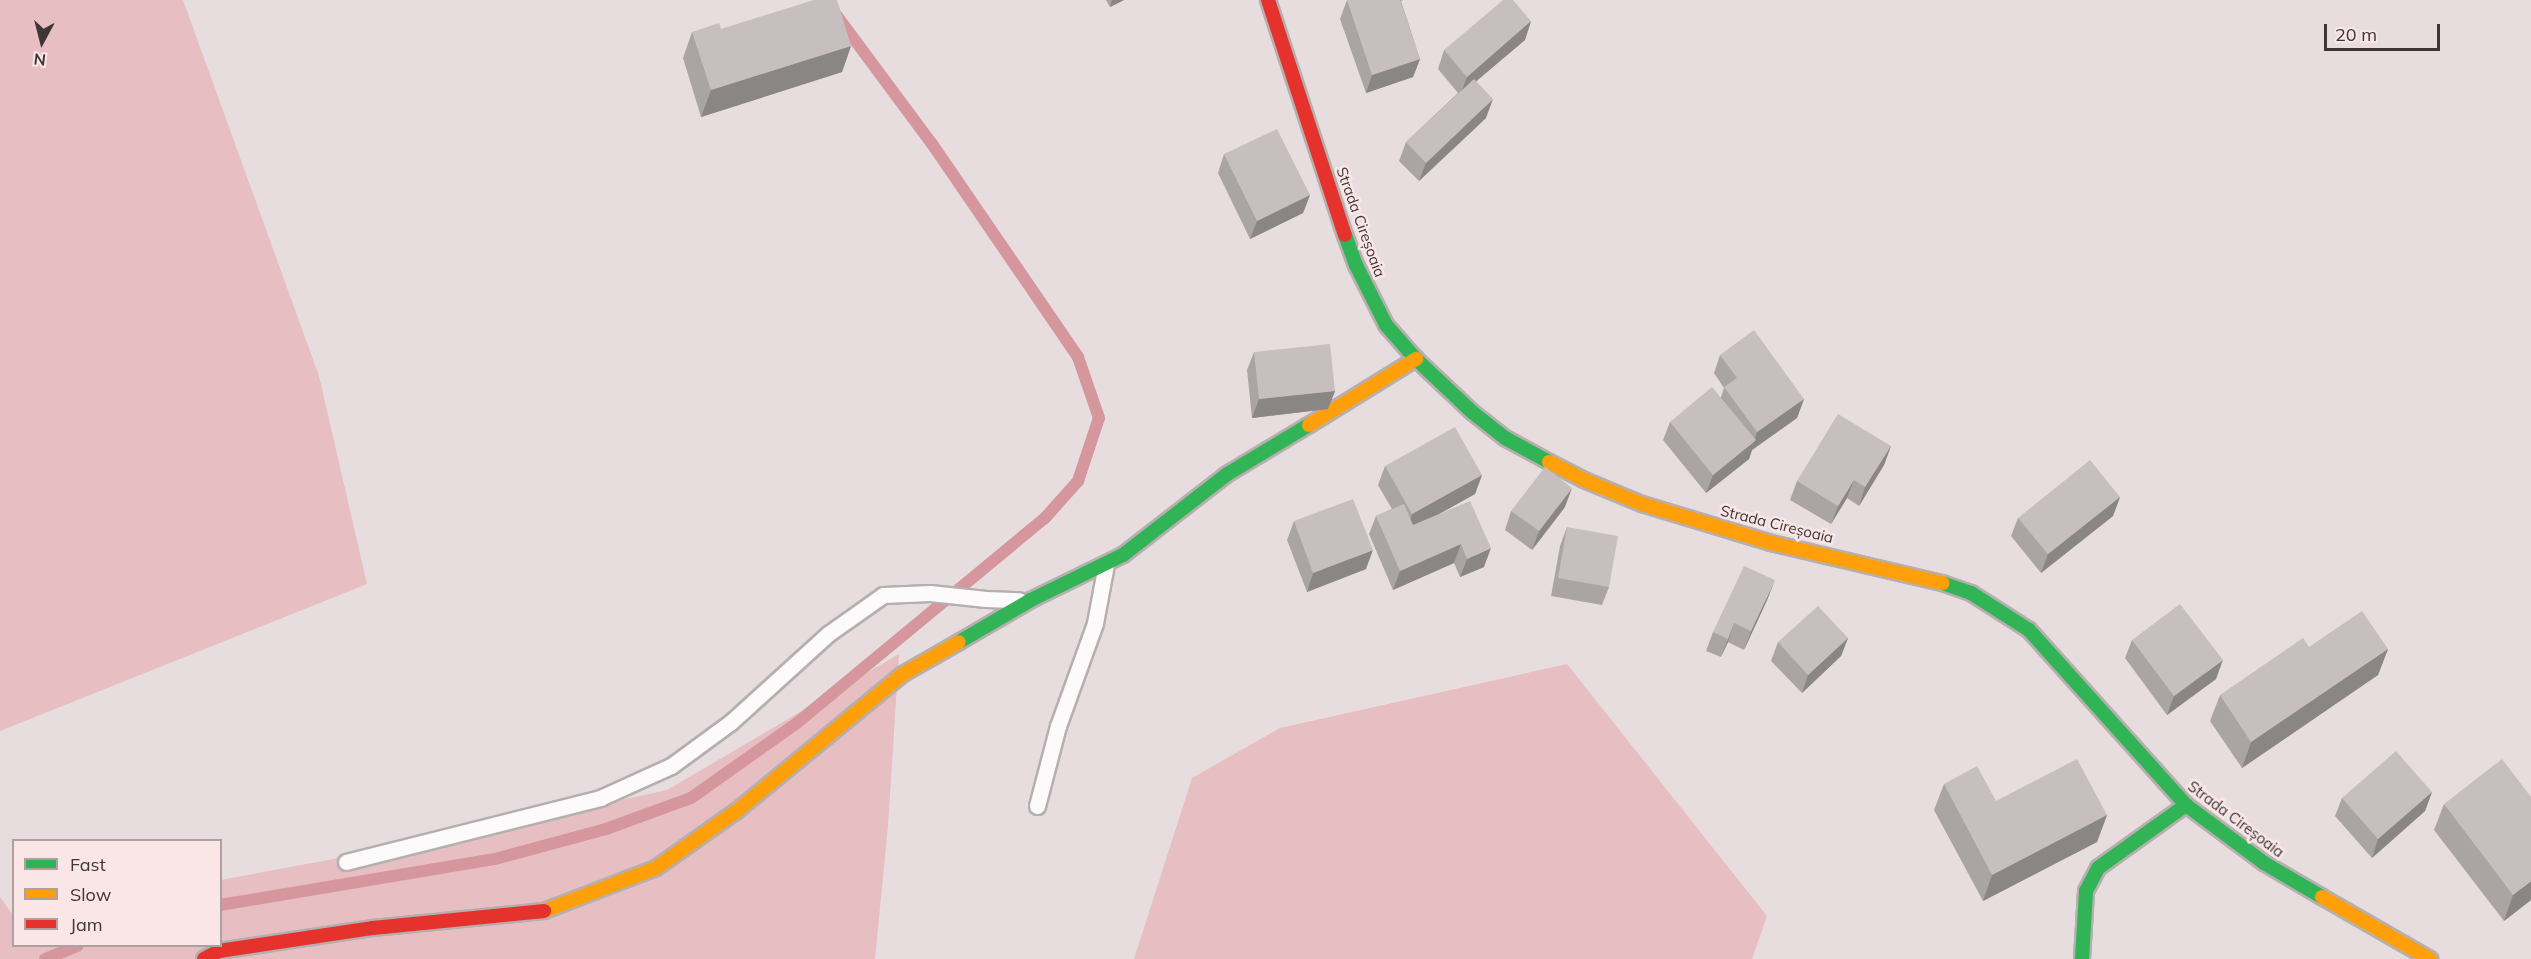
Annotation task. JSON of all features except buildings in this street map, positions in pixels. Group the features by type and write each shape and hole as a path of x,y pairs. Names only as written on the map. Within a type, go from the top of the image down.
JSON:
{"street":[{"name":"Strada Cireșoaia","path":"1268,0 1356,265 1386,325 1416,359 1472,412 1505,438 1610,492 1642,504 1771,543 1912,574 1971,593 2028,630 2186,805 2264,863 2430,959"},
{"path":"204,959 219,951 373,928 538,913 656,868 738,810 903,674 1031,600 1123,555 1226,475 1416,359"},
{"path":"2082,959 2086,891 2098,868 2186,805"}],"lane":[{"path":"1037,806 1058,726 1095,623 1106,564"},
{"path":"346,862 600,798 651,776 671,766 731,722 828,634 883,595 930,592 986,599 1031,600"}],"shaded area":[{"path":"0,0 183,0 319,376 367,584 0,731"},
{"path":"899,654 888,826 875,959 0,959 0,897 12,914 12,947 222,947 222,880 452,837 667,790"},
{"path":"1567,664 1767,916 1752,959 1134,959 1192,778 1280,728"}],"waterway":[{"path":"222,905 495,859 606,829 691,798 797,723 1045,518 1078,481 1099,418 1078,357 932,144 825,0"},
{"path":"45,959 75,947"}],"traffic: fast":[{"path":"1345,235 1356,265 1386,325 1416,359 1472,412 1505,438 1549,462"},
{"path":"959,642 1031,600 1123,555 1226,475 1309,425"},
{"path":"1942,583 1971,593 2029,630 2186,805 2264,863 2322,897"},
{"path":"2082,959 2086,891 2098,868 2186,805"}],"traffic: slow":[{"path":"1309,425 1416,359"},
{"path":"1549,462 1584,480 1642,504 1771,543 1942,583"},
{"path":"544,911 656,868 738,810 903,674 959,642"},
{"path":"2322,897 2430,959"}],"traffic: jam":[{"path":"1268,0 1345,235"},
{"path":"204,959 219,951 373,928 544,911"}]}
